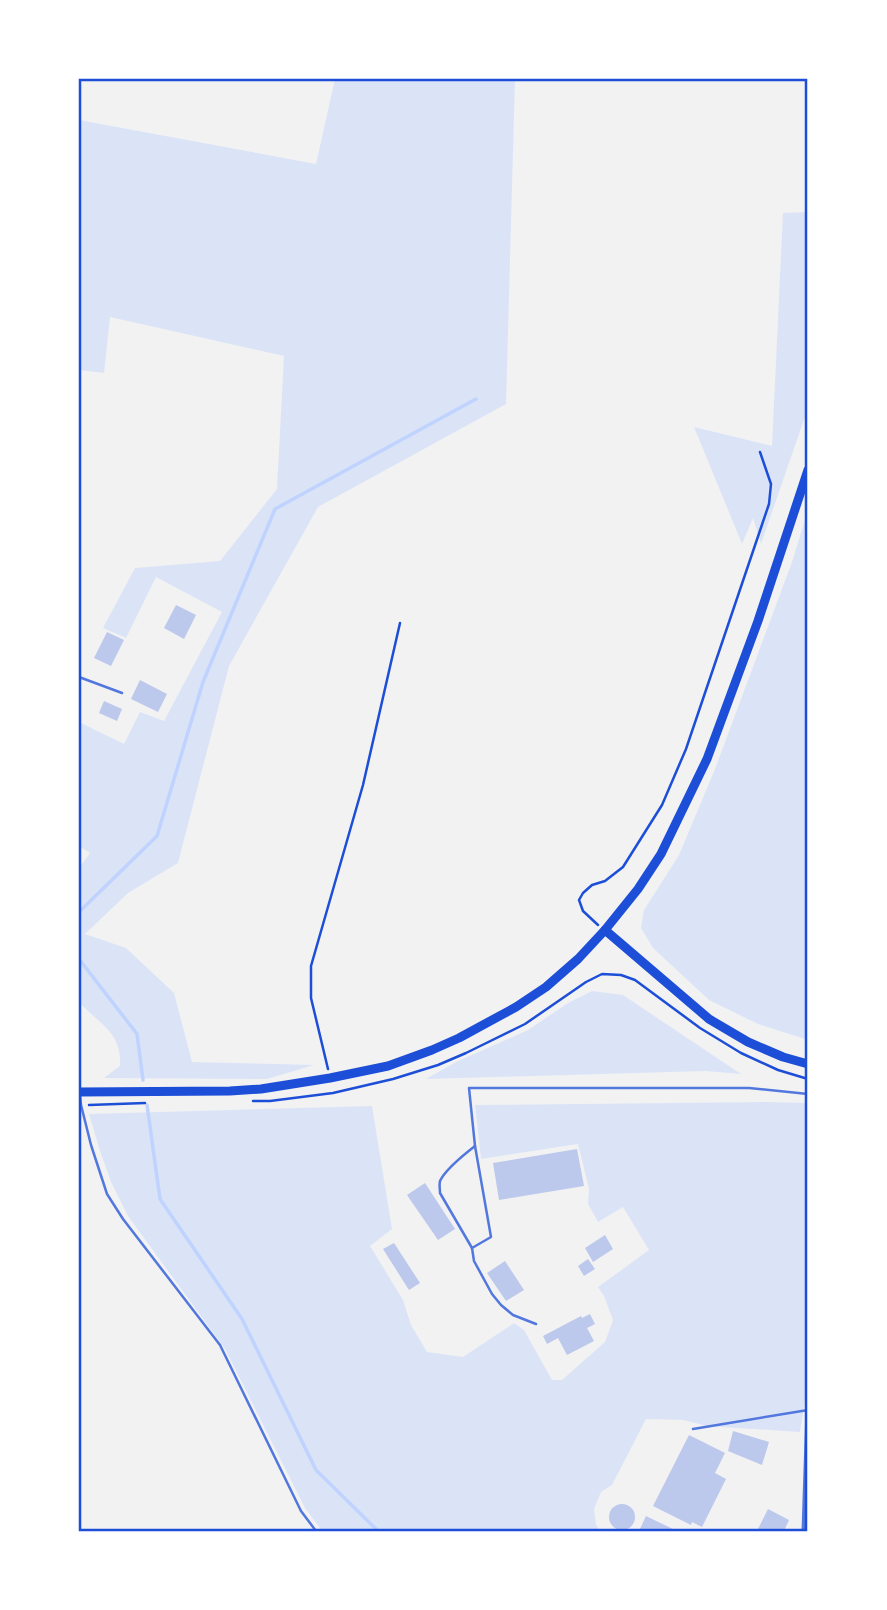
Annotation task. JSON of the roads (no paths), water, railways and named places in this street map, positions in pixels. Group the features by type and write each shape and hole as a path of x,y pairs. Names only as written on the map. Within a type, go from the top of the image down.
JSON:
{"main road":[{"path":"79,1092 261,1089 388,1066 459,1038 546,987 605,930 638,889 661,853 707,759 758,621 808,470"},
{"path":"605,930 709,1019 748,1042 808,1064"}],"street":[{"path":"804,1531 808,1409"}],"lane":[{"path":"79,677 122,693"},
{"path":"472,1248 491,1237 475,1146 469,1088 749,1088 808,1094"},
{"path":"79,1092 91,1144 107,1194 123,1219 220,1345 301,1511 316,1531"},
{"path":"475,1146 442,1178 439,1184 440,1194 472,1248 474,1261 492,1294 513,1315 536,1324"},
{"path":"693,1429 808,1409"}],"waterway":[{"path":"79,912 157,836 203,682 275,509 476,399"},
{"path":"79,959 137,1034 143,1080"},
{"path":"147,1105 160,1199 242,1319 316,1470 378,1531"}]}
